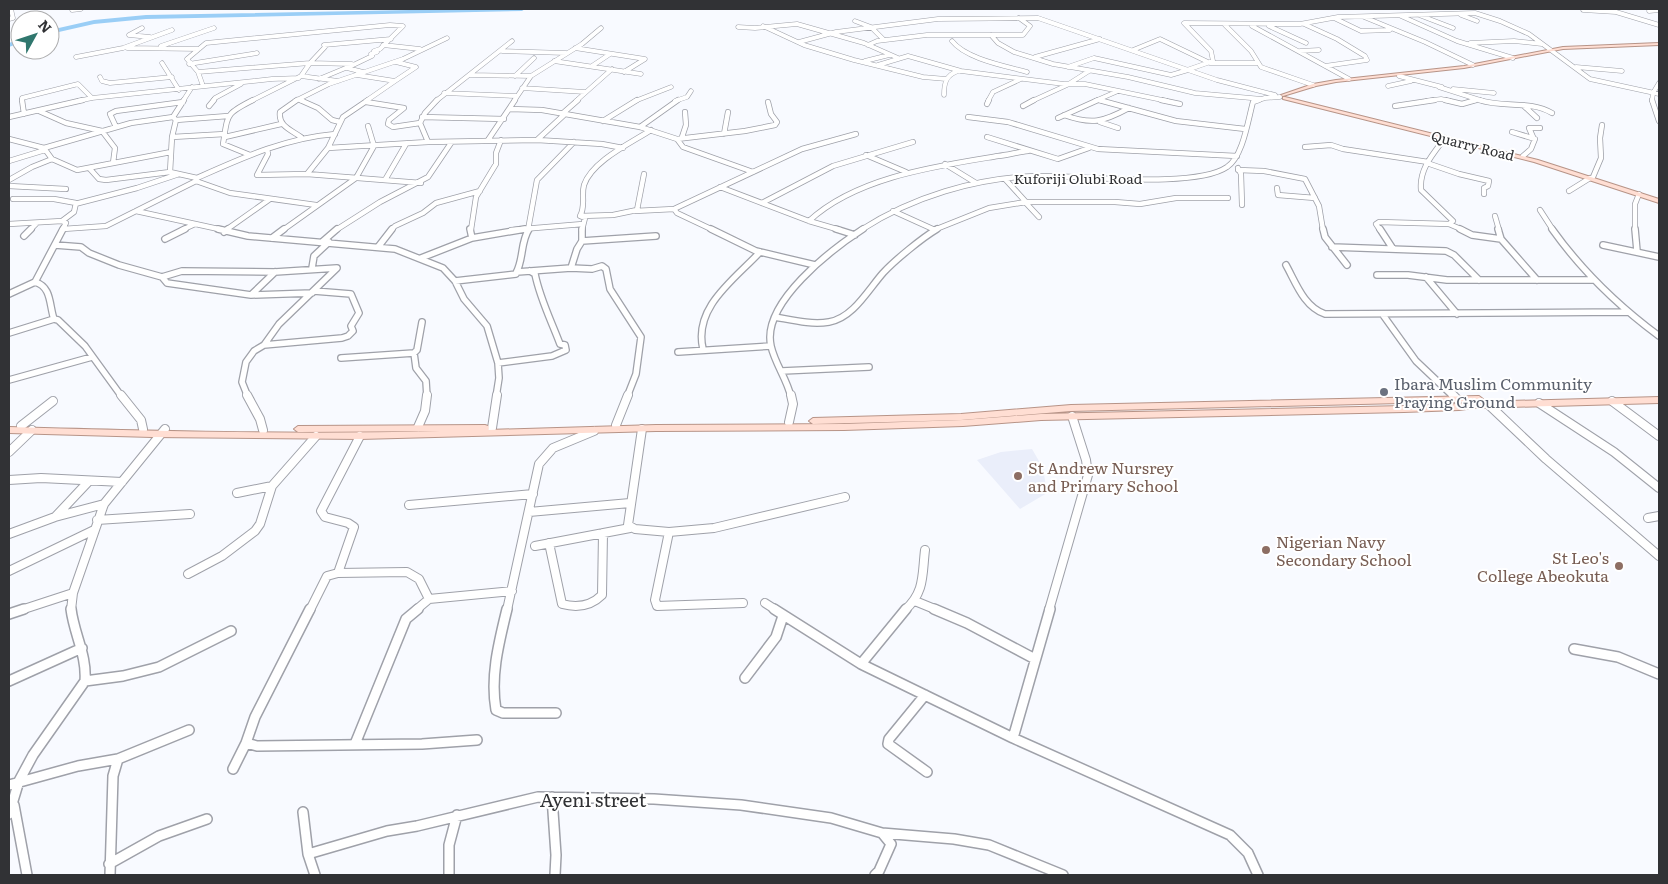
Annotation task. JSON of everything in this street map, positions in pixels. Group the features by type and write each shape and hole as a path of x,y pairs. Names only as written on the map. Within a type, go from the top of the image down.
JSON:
{"main road":[{"path":"1284,97 1313,86 1349,79 1472,66 1552,50 1659,44"},
{"path":"1284,97 1310,88 1339,82 1466,68 1552,50"},
{"name":"Quarry Road","path":"1284,97 1524,158 1592,177 1659,200"},
{"name":"Quarry Road","path":"1284,97 1523,156 1659,200"},
{"path":"9,430 360,436 594,431 789,422 962,420 1062,409 1539,403 1659,395"},
{"path":"9,426 143,429 163,432 616,425 844,427 962,420 1072,416 1164,416 1612,398 1659,400"}],"street":[{"path":"9,19 13,18 11,9"},
{"path":"72,10 81,9"},
{"path":"1583,10 1616,12 1659,25"},
{"path":"1659,10 1648,11 1659,15"},
{"path":"1456,13 1477,21"},
{"path":"1210,63 1213,61 1211,51 1184,24 1304,24 1334,17 1475,13 1522,31 1552,50 1587,77 1659,94"},
{"path":"1398,14 1465,43 1513,58"},
{"path":"1416,14 1453,28"},
{"path":"1361,16 1396,30 1472,66"},
{"path":"1334,17 1361,31 1396,30"},
{"path":"799,42 811,40 828,33 945,18 1043,19 1188,70 1252,90 1284,97"},
{"path":"868,44 884,40 928,35 1024,34 1030,28 1030,24 1019,18"},
{"path":"855,20 871,27 884,40"},
{"path":"738,27 754,28 797,24 868,44 898,58"},
{"path":"1304,24 1337,39 1364,56 1367,60 1325,66"},
{"path":"1225,25 1251,51 1258,63 1264,68 1313,86"},
{"path":"1249,25 1349,79"},
{"path":"1266,25 1306,43"},
{"path":"203,86 198,72 187,59 206,43 403,26 391,39 374,51 377,52 371,54 372,56 318,79"},
{"path":"763,26 782,36 864,63 923,77 946,79"},
{"path":"142,28 129,34 150,37"},
{"path":"153,48 214,28"},
{"path":"488,140 504,119 516,96 531,76 575,48 601,28"},
{"path":"123,48 172,30"},
{"path":"991,35 998,43 1014,52 1068,67 1195,93 1262,99 1284,97"},
{"path":"301,137 281,124 278,116 280,112 340,81 396,62 420,51 420,49 447,38"},
{"path":"9,161 136,122 228,116 238,107 300,77 325,47 324,45 391,39"},
{"path":"1035,57 1102,39"},
{"path":"1133,50 1160,39 1210,63"},
{"path":"428,142 420,123 422,117 444,93 471,75 512,41"},
{"path":"952,41 956,47 1027,72"},
{"path":"1465,43 1514,41 1544,45"},
{"path":"383,45 420,49"},
{"path":"76,57 123,48 199,49"},
{"path":"575,48 644,59 624,72"},
{"path":"502,50 566,53"},
{"path":"1300,51 1319,50"},
{"path":"190,64 257,53"},
{"path":"592,66 610,54"},
{"path":"864,63 889,55"},
{"path":"878,65 908,56 961,71 1069,84 1085,84 1180,104"},
{"path":"266,65 273,58"},
{"path":"514,76 534,58"},
{"path":"1068,67 1094,58 1171,75 1210,63 1258,63"},
{"path":"554,61 641,74"},
{"path":"307,174 328,148 340,122 349,112 416,67 396,62"},
{"path":"162,63 178,90"},
{"path":"198,72 266,65 310,63 354,65"},
{"path":"1004,76 1008,66"},
{"path":"348,67 363,72"},
{"path":"1575,67 1622,71"},
{"path":"536,140 585,92 612,69"},
{"path":"944,95 944,86 948,74 961,71"},
{"path":"1024,106 1069,84 1089,71"},
{"path":"354,75 395,81"},
{"path":"471,75 531,76"},
{"path":"1399,76 1411,81 1494,93"},
{"path":"100,77 102,81 110,83 172,77"},
{"path":"9,117 92,98 192,87 300,77 340,81"},
{"path":"987,104 993,92 1021,78"},
{"path":"1388,86 1411,81"},
{"path":"209,106 215,98 244,82"},
{"path":"1659,83 1653,93 1651,102 1659,121"},
{"path":"24,114 22,98 78,84 92,98"},
{"path":"1439,86 1476,100 1496,104 1540,106 1552,113"},
{"path":"170,172 174,119 192,87"},
{"path":"603,121 642,97 671,87"},
{"path":"522,88 585,92"},
{"path":"640,127 675,101 687,97 691,91"},
{"path":"1058,118 1118,91"},
{"path":"444,93 516,96"},
{"path":"1396,106 1441,98 1462,104 1476,100"},
{"path":"1242,205 1241,174 1234,164 1252,105 1262,99"},
{"path":"300,100 318,108 332,120 340,122"},
{"path":"1099,100 1176,121 1246,129"},
{"path":"116,127 110,114 116,111 183,102"},
{"path":"366,102 404,108 389,120 388,124 393,127 420,123"},
{"path":"510,109 563,114 640,127 679,138 724,134 776,124 768,102"},
{"path":"1524,106 1538,118"},
{"path":"1100,122 1129,108"},
{"path":"38,111 66,123 102,131 115,148 114,162"},
{"path":"679,138 686,125 686,112"},
{"path":"724,134 728,112"},
{"path":"1064,115 1084,123 1100,122 1118,128"},
{"path":"228,116 223,144 250,155"},
{"path":"422,117 504,119"},
{"path":"968,117 989,117 1090,148 1136,153 1237,156"},
{"path":"172,138 225,135 281,124"},
{"path":"1569,190 1592,177 1601,158 1600,138 1602,125"},
{"path":"272,238 356,178 374,146 368,126"},
{"path":"1523,156 1535,142 1529,128 1540,128"},
{"path":"580,216 584,211 584,184 592,173 601,164 651,130"},
{"path":"1512,132 1533,137"},
{"path":"63,229 106,226 250,155 301,137 335,134"},
{"path":"580,216 613,215 637,210 636,212 674,209 720,186 810,146 856,134"},
{"path":"987,137 1058,159 1090,148"},
{"path":"679,138 683,147 753,172"},
{"path":"1445,138 1422,173 1420,185 1422,190 1452,221 1449,224"},
{"path":"9,140 45,149 52,159 69,168 90,169 114,162 171,152"},
{"path":"328,148 488,140 574,142 623,148"},
{"path":"472,238 471,217 480,191 496,164 496,153 501,140"},
{"path":"516,274 521,264 524,237 530,228 538,180 574,142"},
{"path":"762,203 824,170 866,155 913,142"},
{"path":"312,268 314,256 325,242 346,223 380,202 428,177 451,143"},
{"path":"385,180 406,144"},
{"path":"1305,147 1334,145 1343,149 1428,163 1453,172 1489,181 1488,186 1484,188 1484,194"},
{"path":"267,149 268,154 257,176 307,174 421,182"},
{"path":"809,221 816,214 848,196 906,172 1028,151"},
{"path":"866,155 906,172"},
{"path":"9,180 32,167 52,159"},
{"path":"945,164 976,184"},
{"name":"Kuforiji Olubi Road","path":"771,346 771,331 775,318 791,292 815,265 856,235 893,212 919,200 1004,178 1063,176 1188,178 1220,172 1234,164"},
{"path":"90,169 99,179 106,180 170,172 230,193 316,205"},
{"path":"1238,170 1264,171 1303,178 1320,210 1323,232 1332,248 1347,265"},
{"path":"75,204 137,188 178,174"},
{"path":"637,210 644,174"},
{"path":"1004,178 1039,217"},
{"path":"9,186 66,189"},
{"path":"720,186 809,221 856,235"},
{"path":"1276,188 1278,195 1315,198"},
{"path":"378,247 395,226 423,213 436,203 480,191"},
{"path":"1637,251 1635,199 1639,194"},
{"path":"775,318 814,323 830,322 840,318 854,307 884,272 936,230 989,208 1025,202 1115,202 1140,204 1176,198 1228,198"},
{"path":"13,199 54,199 72,201 75,204"},
{"path":"224,232 270,199"},
{"path":"9,224 36,224 62,221 74,212 75,204"},
{"path":"674,209 677,213 760,252 815,265"},
{"path":"1540,210 1552,233 1610,297 1659,336"},
{"path":"136,212 224,232 395,249 443,268 454,281 464,299 487,326 498,363 498,391 492,428"},
{"path":"893,212 936,230"},
{"path":"572,268 577,249 582,241 580,234 585,218 580,216"},
{"path":"1495,216 1501,239 1537,280"},
{"path":"9,294 36,282 66,223 62,221"},
{"path":"1393,249 1376,224 1379,222 1449,224 1472,235 1501,239"},
{"path":"24,236 36,224"},
{"path":"164,239 195,224"},
{"path":"421,258 472,238 505,231 583,224"},
{"path":"582,241 656,236"},
{"path":"55,245 81,247 88,253 119,265 162,277 167,282 251,295 313,292 351,294 359,313 350,326 353,331 351,334 342,338 264,345"},
{"path":"1603,245 1659,257"},
{"path":"1332,248 1446,251 1454,255 1479,280"},
{"path":"703,349 700,340 704,315 760,252"},
{"path":"1286,265 1311,306 1317,312 1383,315 1628,312"},
{"path":"454,281 493,278 516,274 517,272 572,268 592,269 602,266 606,269 610,289 641,337 636,374 616,425"},
{"path":"162,277 182,271 275,272 312,268 333,267 337,269 279,324 264,345 254,351 246,362 242,382 245,392 260,419 263,430"},
{"path":"498,363 552,356 566,350 565,345 560,344 550,316 539,295 535,274 530,271"},
{"path":"251,295 275,272"},
{"path":"1377,275 1479,280 1594,280"},
{"path":"1426,277 1457,314"},
{"path":"36,282 42,284 48,290 54,319"},
{"path":"1383,315 1399,342 1459,404"},
{"path":"9,333 54,319 58,320 85,346 92,358 141,420 143,429"},
{"path":"418,427 426,413 427,393 426,381 419,376 413,357 417,350 422,322"},
{"path":"678,352 771,346 793,404 789,422"},
{"path":"341,358 414,353"},
{"path":"9,380 92,358"},
{"path":"782,371 869,367"},
{"path":"1612,398 1659,436"},
{"path":"21,426 53,401"},
{"path":"1539,403 1614,452 1659,488"},
{"path":"1488,404 1546,459 1659,556"},
{"path":"1013,738 1088,474 1086,460 1072,416"},
{"path":"630,528 628,518 642,429"},
{"path":"9,452 32,430"},
{"path":"556,713 503,713 496,710 493,692 496,664 502,625 512,591 539,464 553,448 594,431"},
{"path":"27,875 11,809 14,784 85,681 86,668 71,610 73,593 97,520 104,504 163,432"},
{"path":"188,574 222,556 255,531 260,524 272,486 316,436"},
{"path":"338,572 354,527 348,523 325,517 322,511 360,436"},
{"path":"9,480 41,478 122,482"},
{"path":"55,517 89,481"},
{"path":"237,494 272,486"},
{"path":"409,506 533,494"},
{"path":"536,546 630,528 658,529 669,532 714,528 845,497"},
{"path":"529,512 630,503"},
{"path":"9,534 55,517 104,504"},
{"path":"97,520 190,514"},
{"path":"1648,518 1659,516"},
{"path":"9,571 94,530"},
{"path":"669,532 666,539 655,600 657,606 743,603"},
{"path":"549,544 562,604 573,608 597,601 602,595 603,533"},
{"path":"861,664 919,594 925,550"},
{"path":"233,769 256,717 327,576 338,572 407,572 416,574 422,580 430,599"},
{"path":"355,744 406,620 430,599 512,591"},
{"path":"9,614 73,593"},
{"path":"915,601 967,623 1035,658"},
{"path":"765,602 783,616 861,664 1013,738 1230,835 1241,842 1255,863 1258,875"},
{"path":"745,678 776,637 783,616"},
{"path":"85,681 123,676 159,667 231,631"},
{"path":"9,681 82,648"},
{"path":"1574,649 1600,651 1630,660 1659,674"},
{"path":"925,695 888,739 888,744 892,749 927,772"},
{"path":"14,784 78,766 118,759 189,730"},
{"path":"246,743 257,746 422,744 477,740"},
{"path":"110,875 114,776 118,759"},
{"name":"Ayeni street","path":"308,854 387,831 417,826 538,797 654,799 741,805 831,818 882,833"},
{"path":"552,797 556,855 555,875"},
{"path":"303,812 308,854 315,875"},
{"path":"449,875 447,861 450,834 457,815"},
{"path":"109,864 159,836 207,820"},
{"path":"875,875 879,871 891,844 882,833"},
{"path":"882,833 954,839 988,845 1063,875"}],"shaded area":[{"name":"St Andrew Nursrey and Primary School","path":"1032,449 1043,468 1047,493 1020,509 977,460 1001,452"}],"waterway":[{"path":"60,30 94,22 146,17 522,9"}],"place":[{"name":"Ibara Muslim Community Praying Ground","path":"1384,392"},
{"name":"St Andrew Nursrey and Primary School","path":"1018,476"},
{"name":"Nigerian Navy Secondary School","path":"1266,550"},
{"name":"St Leo's College Abeokuta","path":"1619,566"}]}
